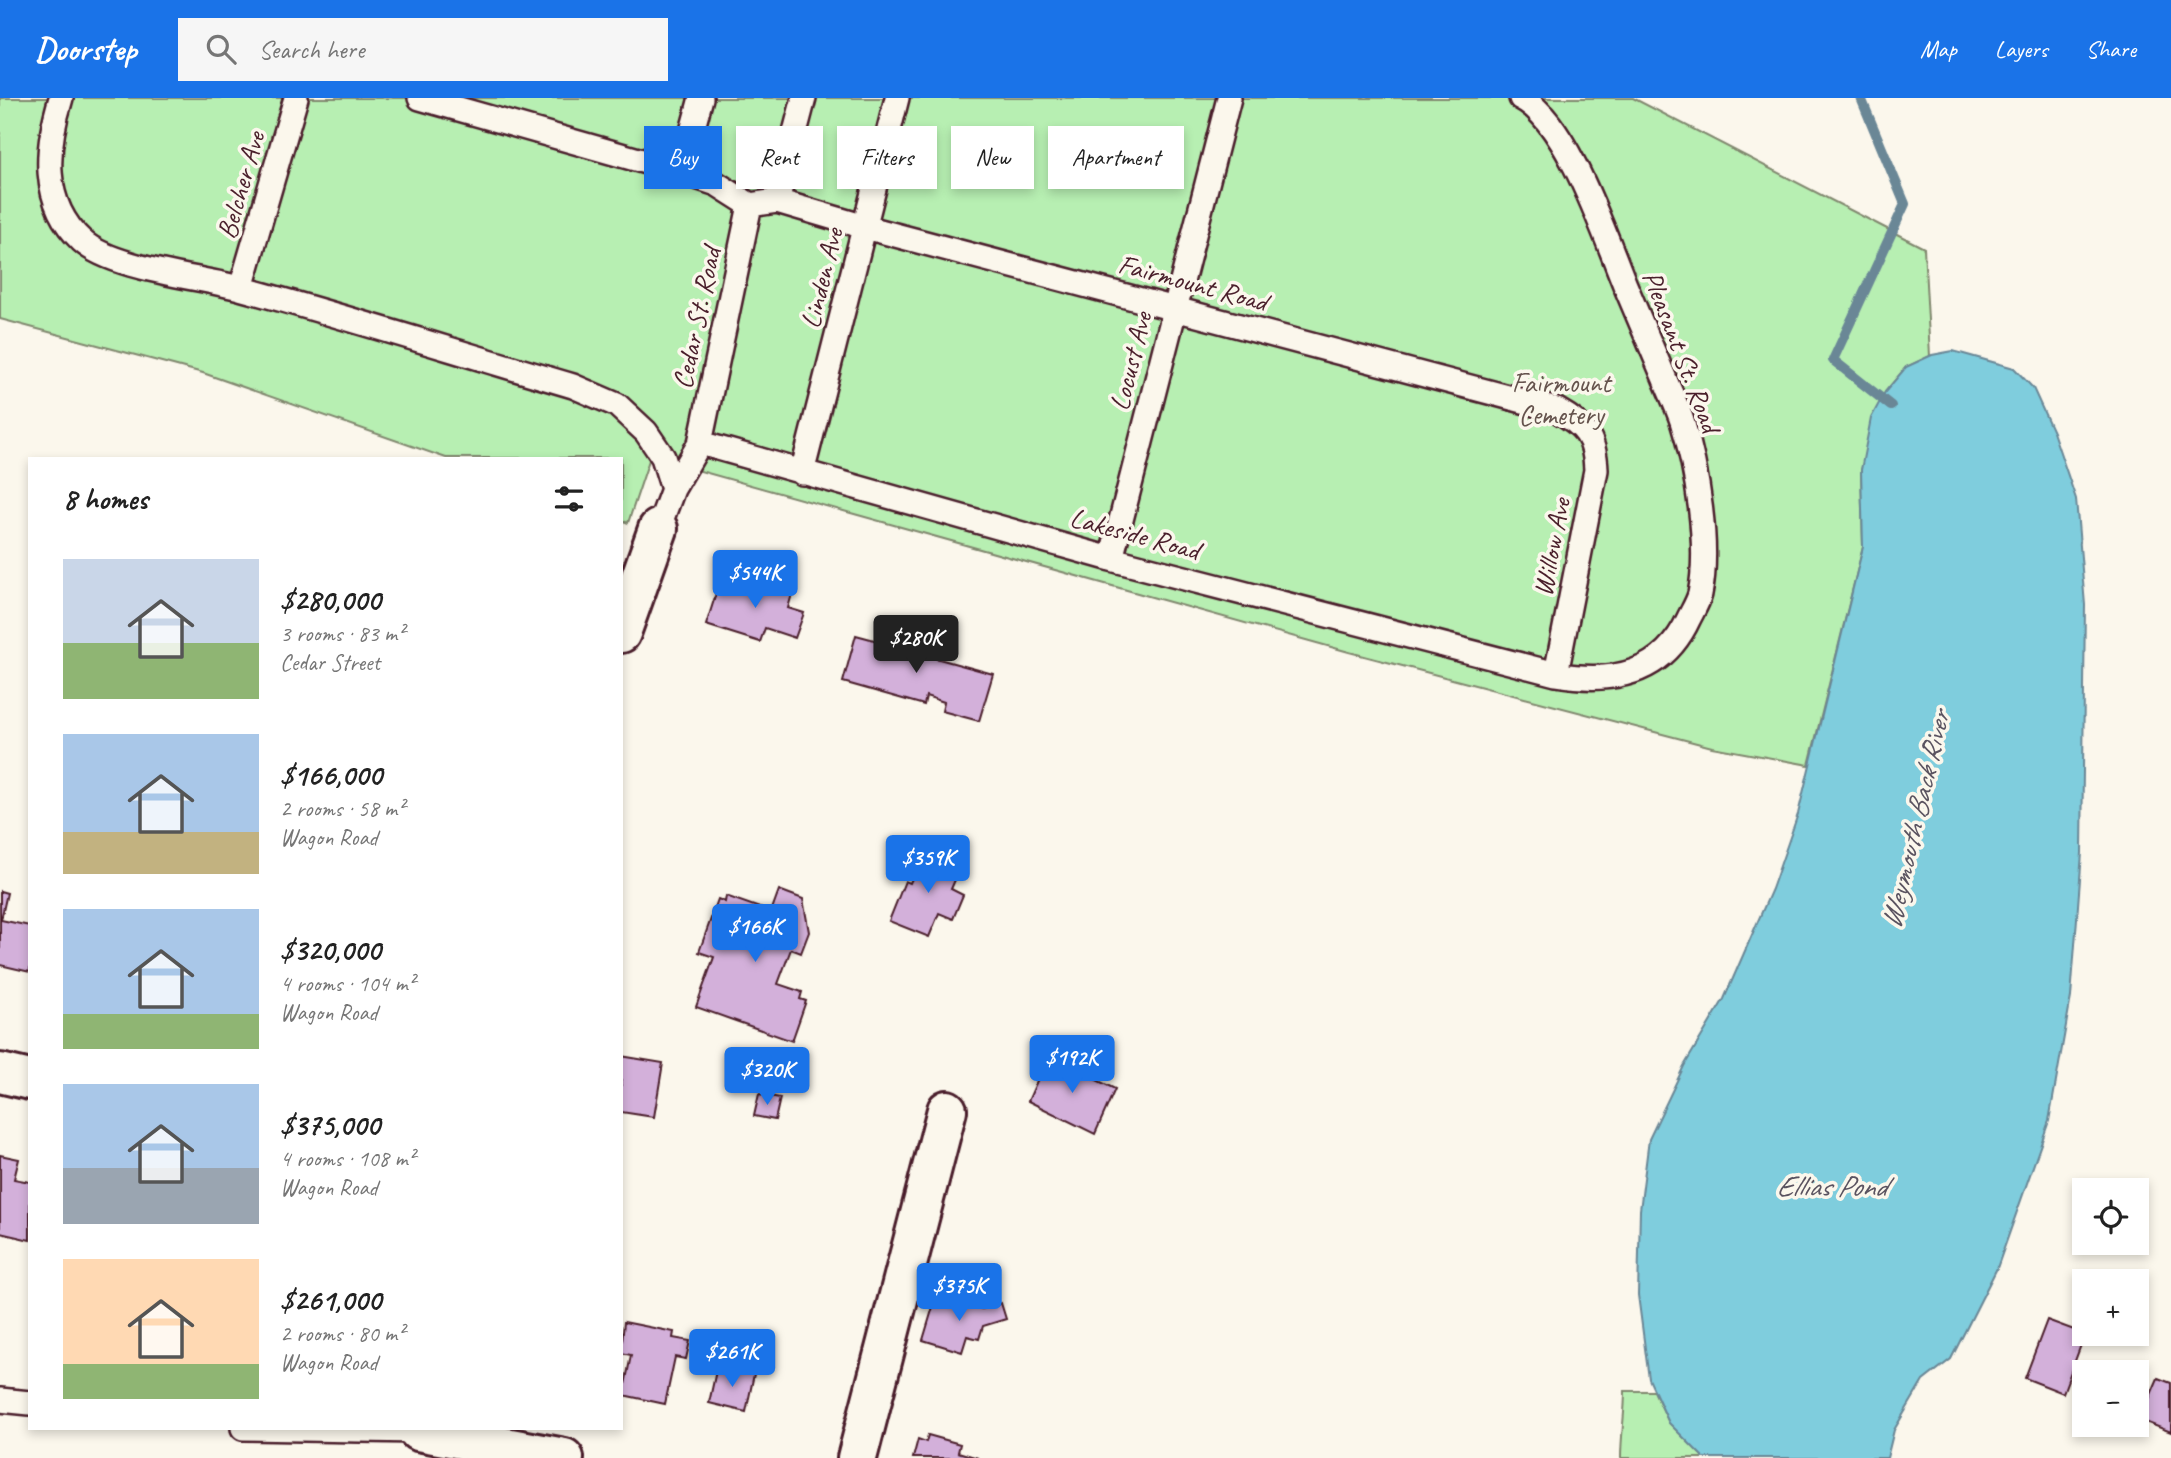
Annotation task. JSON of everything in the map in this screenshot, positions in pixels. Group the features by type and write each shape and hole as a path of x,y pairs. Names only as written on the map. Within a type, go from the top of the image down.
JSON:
{"street":[{"path":"623,627 658,529"},
{"path":"0,1073 28,1080"},
{"path":"857,1458 947,1110"},
{"path":"416,1439 564,1458"}],"lane":[{"path":"61,98 51,129 48,163 50,179 65,220 83,242 113,259 241,288 573,387 617,405 646,432 663,457 673,489"},
{"name":"Belcher Ave","path":"241,288 296,98"},
{"path":"423,98 644,161"},
{"path":"693,126 701,98"},
{"path":"722,187 750,205 777,201 804,98"},
{"name":"Linden Ave","path":"802,473 897,98"},
{"name":"Locust Ave","path":"1111,559 1229,98"},
{"name":"Pleasant St. Road","path":"1521,98 1547,118 1574,162 1682,421 1693,470 1703,542 1704,566 1699,597 1675,644 1654,661 1630,674 1605,679 1556,674"},
{"name":"Fairmount Road","path":"777,201 865,227 1557,410 1576,421 1587,432"},
{"name":"Cedar St. Road","path":"658,529 673,489 699,443 750,205"},
{"name":"Willow Ave","path":"1556,674 1597,470 1595,451 1587,432"},
{"name":"Lakeside Road","path":"699,443 1111,559 1556,674"},
{"path":"0,1400 28,1403"},
{"path":"274,1430 416,1439"}],"green space":[{"name":"Fairmount Cemetery","path":"0,98 1633,98 1924,248 1930,356 1906,367 1885,392 1861,470 1863,547 1809,765 1712,747 1349,652 650,457 628,523 623,521 623,457 443,457 203,373 0,319"},
{"path":"1625,1391 1654,1391 1669,1423 1704,1458 1621,1458"}],"water":[{"name":"Ellias Pond","path":"1953,351 2014,368 2033,388 2053,432 2076,499 2085,605 2082,853 2071,997 2049,1121 1997,1268 1951,1359 1923,1381 1894,1430 1887,1458 1704,1458 1669,1423 1649,1379 1638,1295 1640,1210 1649,1139 1684,1066 1724,999 1772,889 1798,814 1863,547 1861,470 1871,418 1885,392 1906,367 1932,355"}],"building":[{"path":"760,576 794,587 788,608 804,613 795,638 765,628 760,642 706,625 720,581 754,592"},
{"path":"888,622 909,628 903,649 993,674 979,721 942,711 944,702 926,696 924,705 843,682 856,635 882,642"},
{"path":"924,851 961,866 951,889 963,895 953,919 939,913 929,937 889,921 905,881 910,883"},
{"path":"779,890 803,899 809,932 801,953 791,949 778,984 802,992 800,999 806,1001 792,1041 696,1007 714,957 699,952 718,899 725,902 726,896 771,912"},
{"path":"0,891 7,893 1,920 28,926 28,972 0,965"},
{"path":"623,1056 663,1063 654,1117 623,1112"},
{"path":"1048,1056 1115,1089 1095,1134 1028,1101"},
{"path":"759,1094 780,1098 775,1120 754,1116"},
{"path":"0,1155 19,1159 14,1179 28,1182 28,1240 0,1233"},
{"path":"935,1300 958,1308 960,1302 982,1309 1001,1303 1006,1319 983,1326 979,1339 967,1336 962,1352 923,1340"},
{"path":"2047,1320 2072,1329 2072,1346 2081,1346 2075,1360 2072,1360 2072,1369 2063,1393 2025,1378"},
{"path":"624,1322 674,1332 673,1338 690,1341 686,1359 675,1357 665,1404 623,1395 631,1355 623,1353"},
{"path":"717,1366 754,1374 746,1412 709,1403"},
{"path":"2158,1378 2171,1383 2171,1432 2149,1423 2149,1399"},
{"path":"928,1435 960,1444 958,1452 978,1458 913,1458 918,1439 926,1442"}],"waterway":[{"name":"Weymouth Back River","path":"1861,98 1905,204 1833,360 1891,406"}]}
